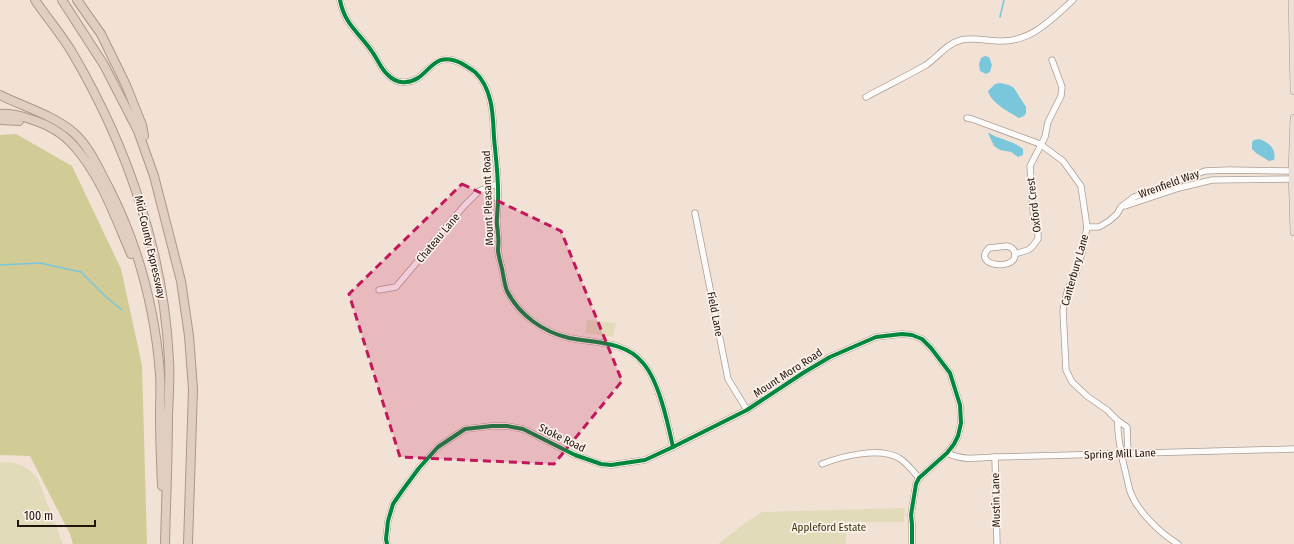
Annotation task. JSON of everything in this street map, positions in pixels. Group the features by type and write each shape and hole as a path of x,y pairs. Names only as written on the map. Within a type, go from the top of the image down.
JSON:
{"highway":[{"name":"Mid-County Expressway","path":"34,0 72,53 100,103 135,187 148,228 165,312 169,360 164,544"},
{"name":"Mid-County Expressway","path":"62,0 104,65 138,131 154,176 181,281 189,336 193,389 188,544"},
{"path":"77,0 101,34 126,85 142,125 154,176"},
{"path":"0,95 53,119 73,132 90,152 113,196 130,237 144,279 153,321 160,375 164,544"},
{"path":"0,114 22,116 49,127 74,145 103,190 132,256 149,314 153,321"},
{"path":"0,120 18,121 32,124 46,130 58,136 72,147 86,162"}],"main road":[{"path":"1292,0 1294,91"},
{"path":"1294,118 1292,174 1294,232"}],"street":[{"name":"Mount Pleasant Road","path":"340,0 346,19 350,26 372,52 388,75 395,80 404,83 410,82 438,61 448,59 455,60 467,67 481,79 488,91 493,112 498,201 496,219 499,237 498,253 506,289 514,302 526,316 536,324 549,331 568,338 612,345 634,354 641,360 651,373 656,384 673,447"},
{"path":"866,97 928,64 945,48 961,40 967,39 1000,42 1013,41 1027,37 1044,26 1073,0"},
{"name":"Oxford Crest","path":"1015,254 1028,250 1038,239 1033,210 1030,166 1040,144 1045,137 1048,122 1061,96 1062,87 1052,60"},
{"name":"Canterbury Lane","path":"967,118 1040,144 1063,161 1081,186 1087,227 1082,253 1068,288 1063,310 1066,370 1072,382 1086,396 1107,410 1118,421 1127,426 1128,453"},
{"path":"1248,170 1249,180"},
{"name":"Wrenfield Way","path":"1087,227 1099,227 1117,214 1121,207 1134,197 1205,171 1248,170 1292,174"},
{"path":"1269,172 1269,180"},
{"name":"Wrenfield Way","path":"1121,207 1179,188 1212,180 1269,180 1292,174"},
{"name":"Chateau Lane","path":"379,290 396,287 464,206 479,191 497,184"},
{"name":"Field Lane","path":"695,212 728,379 747,410"},
{"name":"Oxford Crest","path":"1007,246 1012,249 1015,254 1014,259 1010,263 994,265 987,261 985,256 989,248 1007,246"},
{"name":"Mount Moro Road","path":"673,447 747,410 830,357 876,338 893,334 912,335 922,339 931,348 950,374 960,405 961,422 958,436 954,444 947,453 920,478 916,484 911,516 912,544"},
{"path":"1118,421 1118,435 1131,492 1140,508 1160,530 1178,544"},
{"name":"Stoke Road","path":"387,544 386,539 388,521 393,504 419,468 438,447 465,429 507,426 523,430 575,455 601,464 645,460 673,447"},
{"name":"Spring Mill Lane","path":"947,453 958,458 968,459 1294,449"},
{"path":"822,464 847,456 885,453 900,458 909,465 920,478"},
{"name":"Mustin Lane","path":"995,457 997,544"}],"highlighted area":[{"path":"462,184 561,231 622,381 554,464 400,457 349,294"}],"green space":[{"path":"587,320 616,323 613,337 585,333"},
{"path":"0,462 12,463 26,467 38,479 63,544 0,544"},
{"name":"Appleford Estate","path":"905,508 904,522 846,522 846,544 718,544 762,512"}],"shaded area":[{"path":"16,134 72,166 121,269 142,365 147,544 73,544 70,534 30,456 0,455 0,135"}],"water":[{"path":"985,56 989,57 992,65 990,72 986,74 980,71 979,64 981,58"},
{"path":"1000,83 1014,88 1026,107 1026,113 1024,116 1019,118 1001,107 990,95 988,91 995,84"},
{"path":"988,133 1019,146 1023,149 1023,155 1018,157 1011,152 1000,150 994,146"},
{"path":"1259,139 1269,144 1275,156 1274,160 1269,161 1252,149 1252,142"}],"waterway":[{"path":"1000,17 1004,0"},
{"path":"0,265 40,263 81,272 105,296 122,310"}],"cycle path":[{"path":"340,0 342,9 349,23 368,46 383,70 394,80 399,82 414,80 436,62 451,59 461,63 475,72 481,79 489,95 491,103 498,186 498,251 507,291 512,300 525,315 550,332 569,338 609,344 619,347 636,356 643,363 654,380 666,415 673,447"},
{"path":"387,544 386,539 388,521 393,504 419,468 438,447 465,429 492,426 507,426 523,429 575,455 601,464 611,465 645,460 747,410 830,357 876,337 902,334 912,335 922,339 931,348 950,373 960,405 961,423 958,436 954,444 947,453 919,478 916,484 911,515 912,544"}]}
